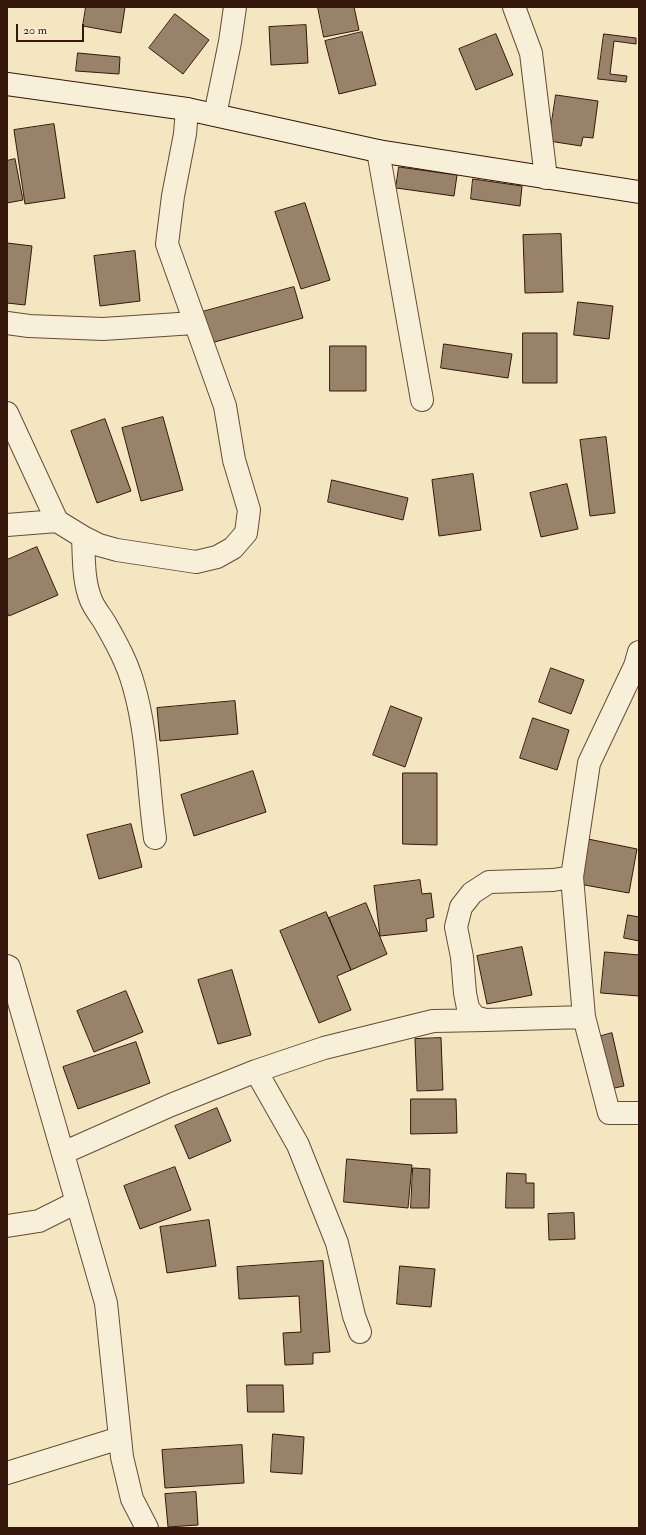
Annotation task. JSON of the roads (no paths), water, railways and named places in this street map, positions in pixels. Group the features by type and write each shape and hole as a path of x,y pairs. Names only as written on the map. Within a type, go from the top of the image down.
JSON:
{"street":[{"path":"215,115 230,42 235,7"},
{"path":"518,11 531,53 546,178"},
{"path":"7,84 187,109 378,151 639,192"},
{"path":"7,413 57,521 83,537 99,545 118,550 196,562 217,557 233,548 246,533 249,510 234,460 225,406 194,323 167,244 174,188 185,134 187,109"},
{"path":"378,151 422,400"},
{"path":"7,323 29,326 103,329 194,323"},
{"path":"7,525 57,521"},
{"path":"83,537 85,574 91,600 118,645 129,668 135,688 149,770 150,800 155,838"},
{"path":"638,662 589,763 572,877 584,1017 609,1113 639,1113"},
{"path":"486,1020 475,1017 468,1008 465,993 462,957 456,927 461,907 472,893 489,882 553,880 572,877"},
{"path":"7,966 13,982 106,1303 122,1458 132,1499 147,1528"},
{"path":"62,1153 171,1105 256,1070 324,1048 433,1021 584,1017"},
{"path":"256,1070 298,1145 337,1243 354,1316 360,1332"},
{"path":"7,1226 39,1222 77,1202"},
{"path":"7,1473 120,1438"}]}
